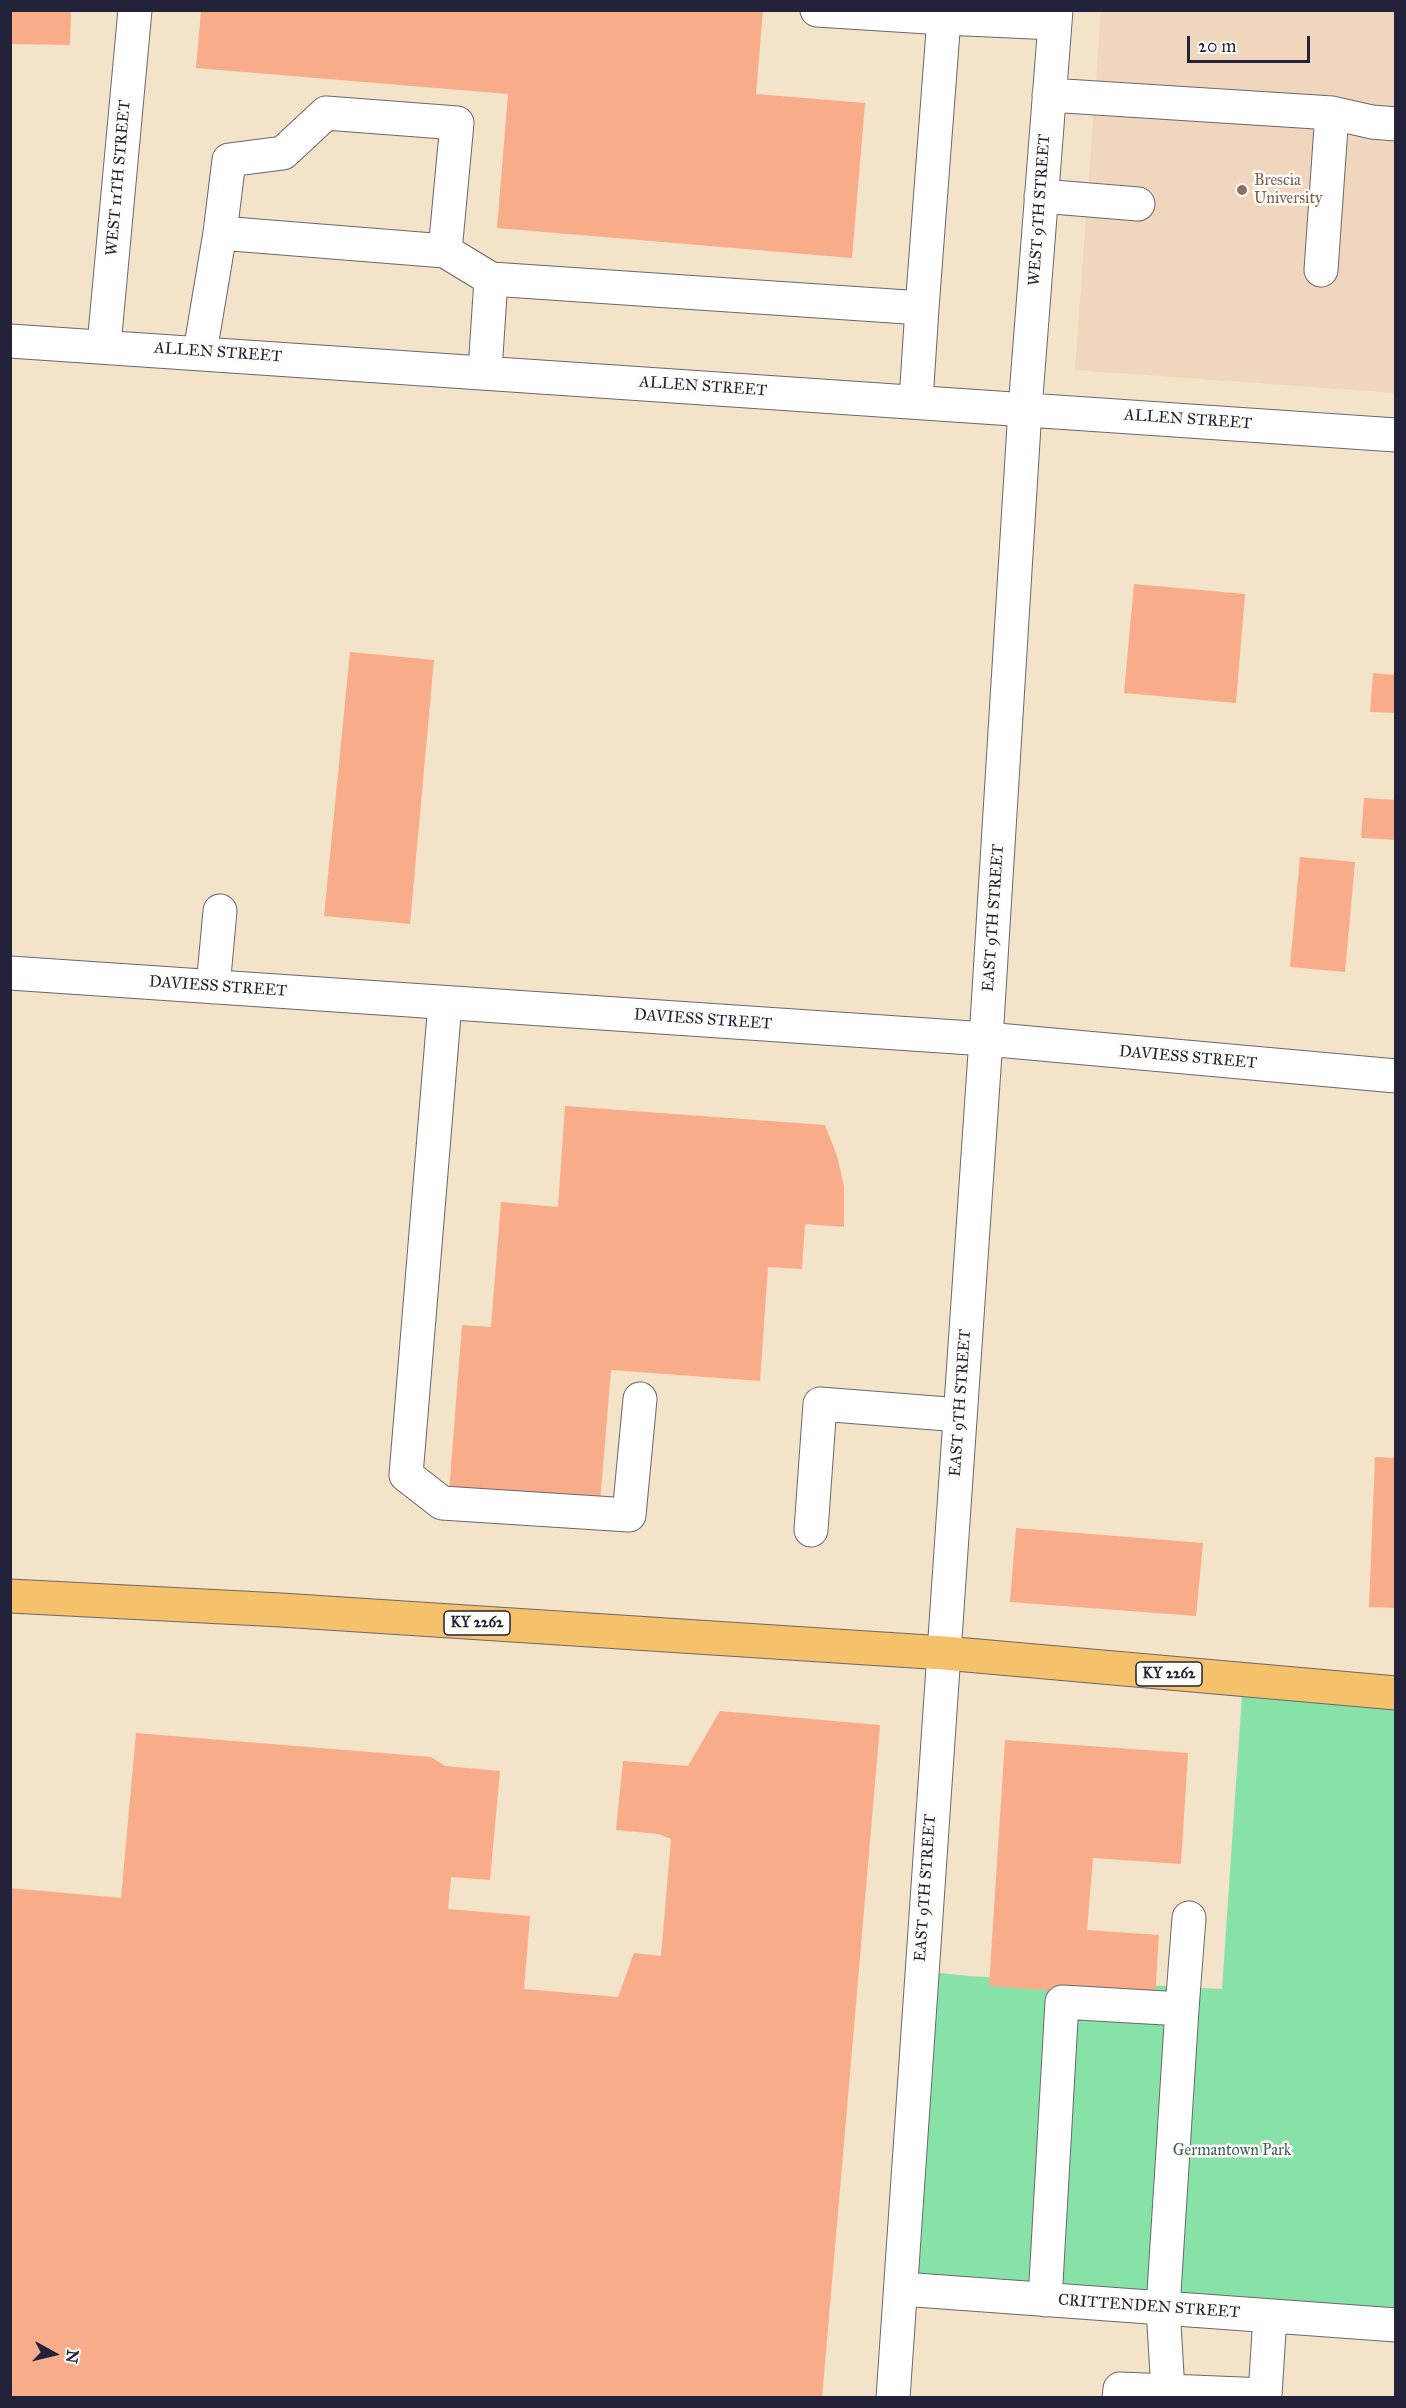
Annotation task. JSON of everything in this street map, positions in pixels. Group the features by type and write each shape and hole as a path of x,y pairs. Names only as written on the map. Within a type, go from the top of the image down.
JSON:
{"main road":[{"name":"KY 2262","path":"10,1596 281,1610 944,1653 1395,1693"}],"street":[{"name":"WEST 11TH STREET","path":"104,345 135,10"},
{"path":"817,10 944,18 1056,17"},
{"name":"WEST 9TH STREET","path":"1025,409 1056,17"},
{"path":"916,401 944,18"},
{"path":"1049,95 1332,113 1372,122 1395,124"},
{"path":"200,352 220,233 229,160 283,153 326,113 457,123 445,251"},
{"path":"1321,270 1332,113"},
{"path":"1041,196 1138,204"},
{"path":"220,233 445,251 491,279 922,308"},
{"path":"484,371 491,279"},
{"name":"ALLEN STREET","path":"10,341 104,345 1395,435"},
{"name":"EAST 9TH STREET","path":"893,2397 902,2289 920,1971 986,1039 1025,409"},
{"path":"213,987 220,911"},
{"name":"DAVIESS STREET","path":"10,973 986,1039 1395,1076"},
{"path":"445,1003 405,1475 442,1503 629,1515 640,1399"},
{"path":"811,1530 820,1404 960,1414"},
{"path":"1168,2391 1163,2308 1189,1918"},
{"path":"1045,2300 1062,2002 1182,2009"},
{"name":"CRITTENDEN STREET","path":"902,2289 1395,2325"},
{"path":"1119,2397 1120,2389 1265,2395 1270,2316"}],"shaded area":[{"name":"Brescia University","path":"1101,11 1395,11 1395,393 1075,370"}],"green space":[{"name":"Germantown Park","path":"1243,1681 1395,1693 1395,2325 902,2289 920,1971 969,1976 1222,1989"}],"building":[{"path":"10,10 71,10 70,45 10,44"},
{"path":"201,10 763,10 756,94 865,103 852,258 497,228 508,94 196,68"},
{"path":"1134,584 1245,594 1236,703 1124,693"},
{"path":"350,652 434,660 410,924 324,916"},
{"path":"1373,673 1396,675 1396,713 1370,712"},
{"path":"1364,798 1396,800 1396,840 1361,838"},
{"path":"1300,857 1355,862 1345,972 1290,967"},
{"path":"565,1106 825,1125 837,1156 844,1186 844,1227 805,1224 802,1269 768,1267 760,1381 611,1370 600,1503 449,1492 462,1325 491,1327 501,1202 558,1207"},
{"path":"1375,1457 1396,1458 1396,1608 1369,1607"},
{"path":"1016,1528 1203,1543 1196,1616 1010,1602"},
{"path":"720,1711 880,1725 822,2398 10,2398 10,1888 121,1898 136,1733 431,1757 445,1766 500,1771 490,1880 451,1877 448,1909 530,1916 524,1989 618,1997 634,1953 661,1956 671,1839 658,1834 616,1830 623,1761 688,1766"},
{"path":"1005,1740 1188,1753 1181,1864 1093,1858 1087,1930 1159,1935 1155,1998 989,1986"}],"place":[{"name":"Brescia University","path":"1242,190"}]}
